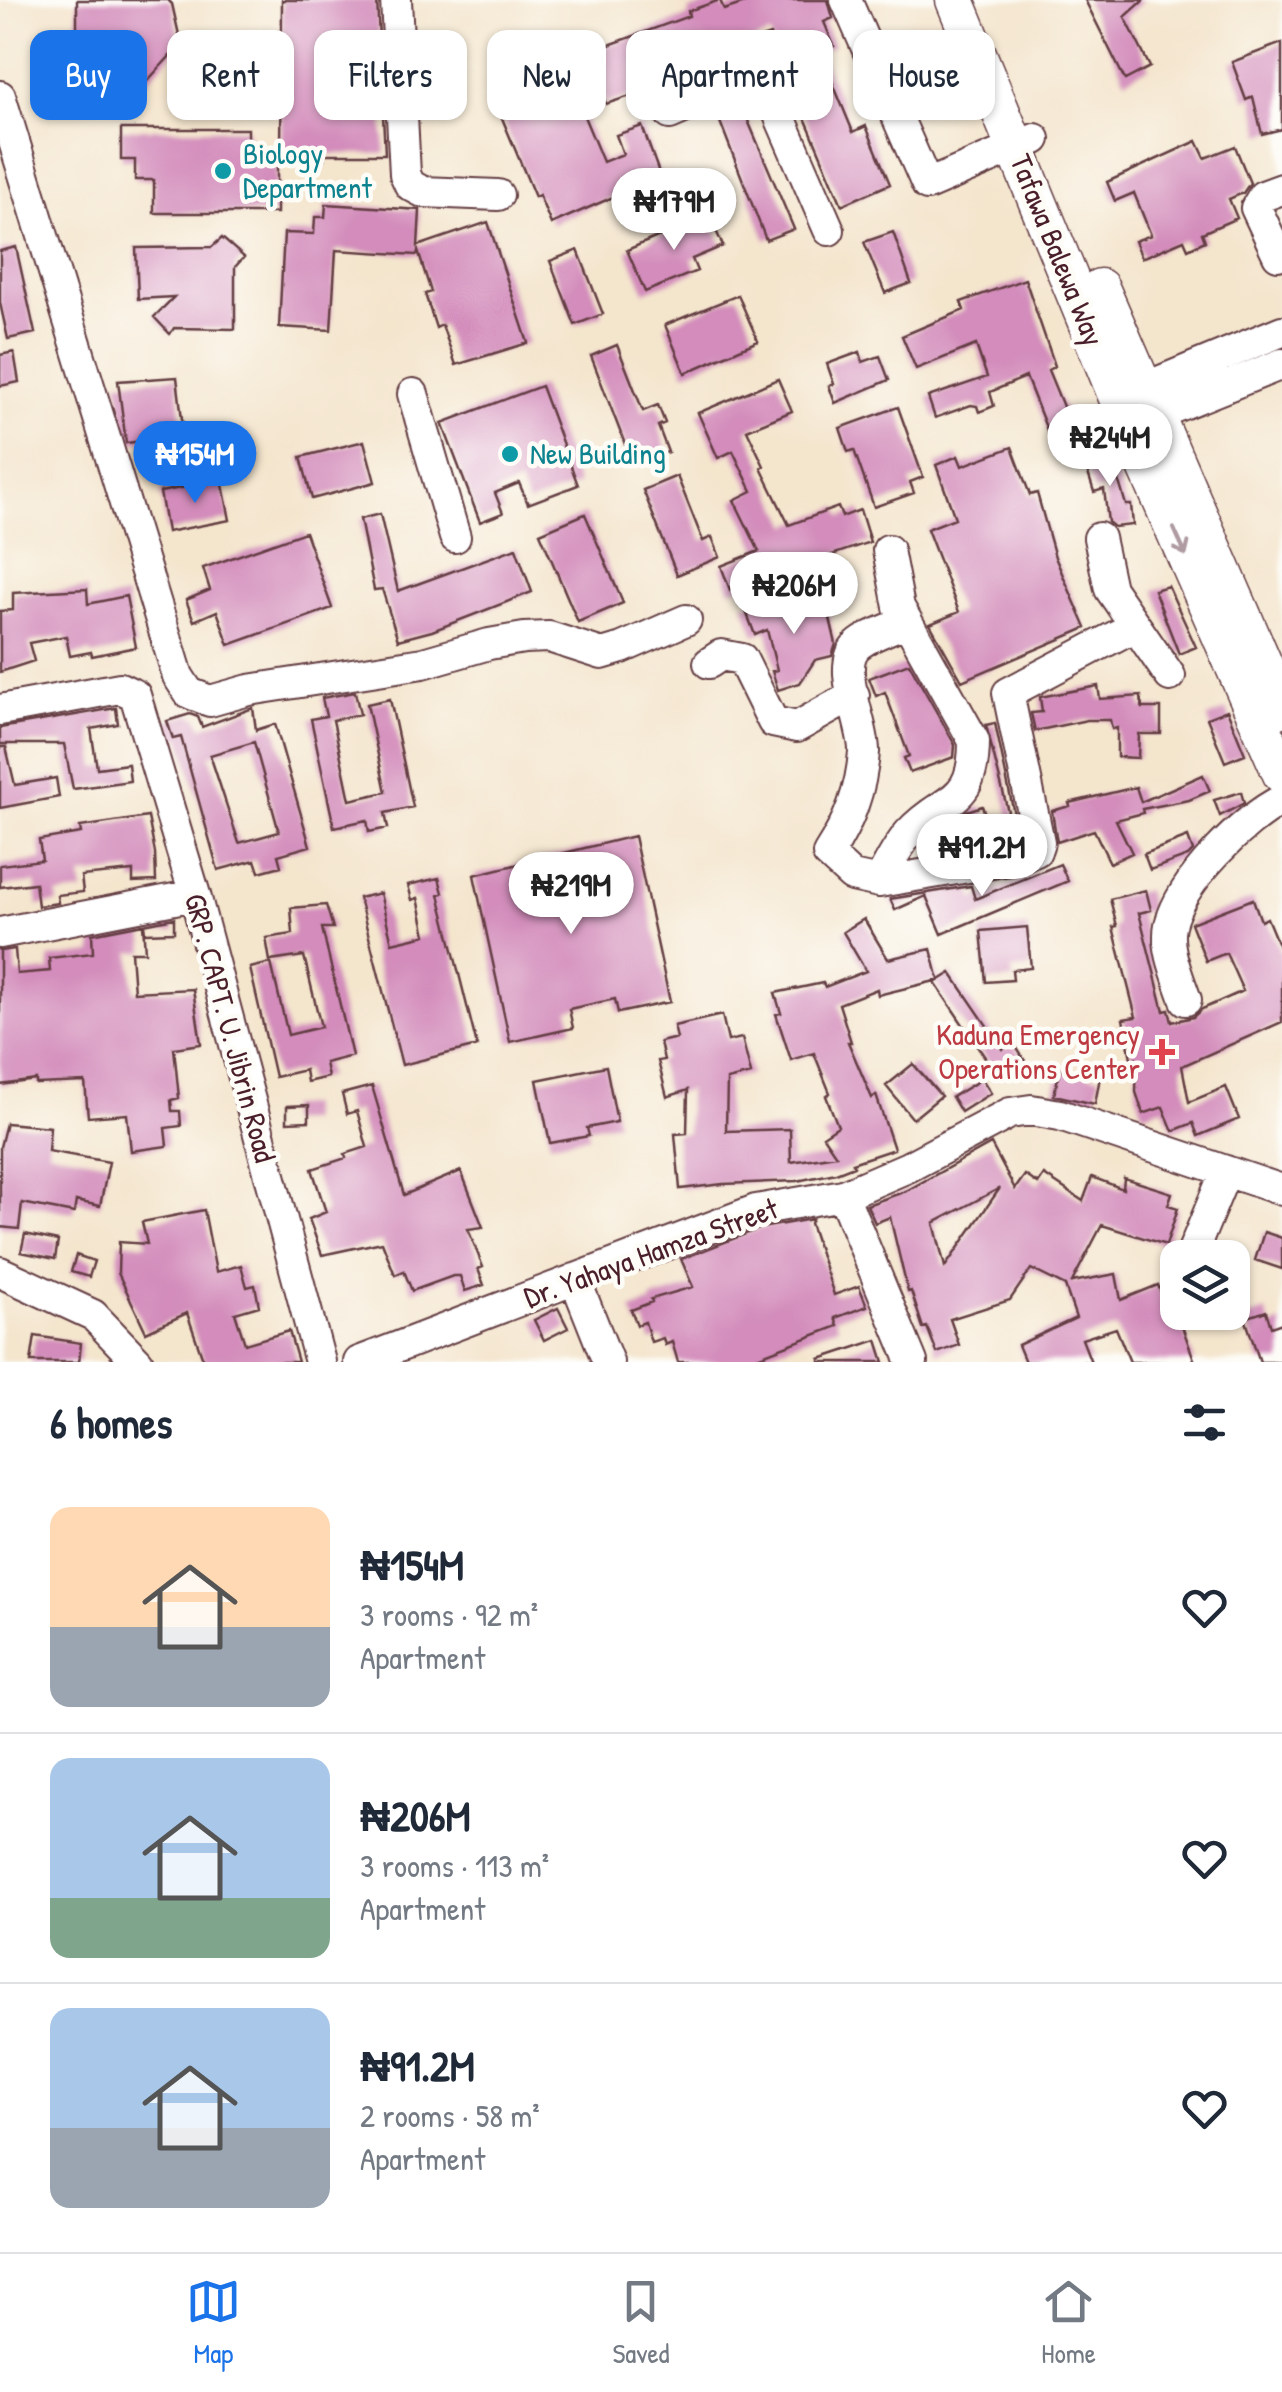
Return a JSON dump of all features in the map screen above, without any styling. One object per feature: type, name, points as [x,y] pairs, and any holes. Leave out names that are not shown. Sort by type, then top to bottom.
[{"type":"main road","name":"Tafawa Balewa Way","points":[[954,0],[1150,402],[1282,707]]},
{"type":"main road","name":"Tafawa Balewa Way","points":[[977,0],[1137,444],[1282,774]]},
{"type":"street","points":[[396,0],[405,174],[410,185],[423,192],[498,194]]},
{"type":"street","points":[[846,0],[927,185],[1025,142]]},
{"type":"street","points":[[0,96],[178,676],[189,693],[210,701],[249,690],[423,664],[524,638],[549,637],[602,654],[686,620]]},
{"type":"street","points":[[783,120],[830,230]]},
{"type":"street","points":[[1282,189],[1264,196],[1256,208],[1278,255],[1282,253]]},
{"type":"street","points":[[1150,402],[1282,331]]},
{"type":"street","points":[[1150,402],[1282,364]]},
{"type":"street","points":[[413,394],[455,537]]},
{"type":"street","points":[[1099,538],[1110,590],[1170,676]]},
{"type":"street","points":[[879,882],[906,835],[969,784],[974,764],[974,742],[899,607],[888,550]]},
{"type":"street","points":[[906,621],[856,647],[850,661],[849,678],[864,747],[860,786],[846,827],[828,854],[852,876],[879,882],[1036,851],[1039,842],[1008,693]]},
{"type":"street","points":[[960,715],[1135,626]]},
{"type":"street","points":[[708,663],[721,655],[742,659],[773,722],[787,726],[797,727],[854,695]]},
{"type":"street","name":"GRP. CAPT. U. Jibrin Road","points":[[0,710],[120,688],[136,694],[195,895],[320,1362]]},
{"type":"street","points":[[1186,1000],[1174,965],[1169,927],[1186,892],[1230,839],[1282,800]]},
{"type":"street","points":[[0,933],[195,895]]},
{"type":"street","name":"Dr. Yahaya Hamza Street","points":[[359,1362],[756,1210],[842,1195],[908,1167],[1010,1113],[1031,1110],[1060,1115],[1282,1190]]},
{"type":"street","points":[[1197,1240],[1226,1171]]},
{"type":"street","points":[[842,1195],[912,1362]]},
{"type":"street","points":[[0,1272],[93,1315],[138,1362]]},
{"type":"street","points":[[575,1279],[608,1362]]},
{"type":"building","points":[[77,0],[168,0],[178,30],[167,30],[167,59],[147,81],[147,30],[77,30]]},
{"type":"building","points":[[282,0],[377,0],[379,30],[314,30],[314,120],[383,120],[385,154],[281,159],[281,120],[294,120],[294,30],[282,30]]},
{"type":"building","points":[[720,0],[724,10],[754,0],[828,0],[833,18],[824,22],[827,30],[650,30],[689,16],[688,11]]},
{"type":"building","points":[[1085,0],[1144,0],[1125,17],[1150,67],[1125,80]]},
{"type":"building","points":[[626,39],[626,97],[606,104],[606,46]]},
{"type":"building","points":[[1282,43],[1282,129],[1262,134],[1253,97],[1246,100],[1232,62]]},
{"type":"building","points":[[833,84],[853,132],[866,126],[890,184],[842,205],[806,120],[833,120]]},
{"type":"building","points":[[503,120],[586,120],[603,162],[623,154],[616,135],[642,126],[665,189],[638,199],[634,188],[551,224],[539,195],[535,197]]},
{"type":"building","points":[[719,120],[748,120],[794,229],[766,240]]},
{"type":"building","name":"Biology Department","points":[[121,129],[248,129],[248,165],[277,165],[277,213],[154,213],[154,180],[135,180],[135,160],[121,160]]},
{"type":"building","points":[[1197,141],[1205,158],[1235,146],[1250,183],[1243,193],[1229,199],[1237,218],[1202,233],[1205,241],[1188,249],[1184,240],[1142,258],[1135,241],[1151,235],[1134,193],[1115,201],[1107,182]]},
{"type":"building","points":[[326,204],[420,210],[418,246],[488,222],[528,343],[456,365],[442,325],[436,328],[425,294],[431,292],[418,251],[417,255],[336,250],[331,330],[279,327],[284,233],[314,234],[315,217],[325,217]]},
{"type":"building","points":[[709,215],[723,246],[692,259],[697,271],[645,292],[627,250]]},
{"type":"building","points":[[893,232],[911,283],[885,293],[864,242]]},
{"type":"building","points":[[222,238],[244,257],[235,267],[235,329],[174,328],[170,334],[154,317],[174,297],[138,299],[136,248],[212,247]]},
{"type":"building","points":[[16,247],[35,333],[8,339],[0,303],[0,251]]},
{"type":"building","points":[[578,250],[603,314],[575,325],[550,261]]},
{"type":"building","points":[[1025,279],[1055,366],[1048,370],[1071,426],[1049,435],[1026,377],[990,392],[994,406],[979,412],[977,406],[971,405],[935,418],[928,397],[987,377],[976,345],[916,369],[902,336],[964,310],[961,302]]},
{"type":"building","points":[[738,295],[758,341],[685,373],[665,325]]},
{"type":"building","points":[[617,345],[643,411],[658,405],[665,423],[658,426],[668,452],[633,465],[591,356]]},
{"type":"building","points":[[14,352],[19,382],[0,386],[0,355]]},
{"type":"building","points":[[860,352],[863,362],[880,356],[889,380],[835,403],[827,364]]},
{"type":"building","points":[[177,377],[184,436],[126,443],[118,381]]},
{"type":"building","points":[[778,379],[792,411],[747,430],[789,525],[838,507],[842,517],[860,510],[870,542],[730,590],[721,566],[759,551],[734,500],[752,491],[733,451],[718,458],[698,413]]},
{"type":"building","name":"New Building","points":[[541,386],[578,485],[528,504],[519,483],[495,493],[503,513],[480,522],[442,423]]},
{"type":"building","points":[[898,407],[923,477],[910,482],[914,493],[874,507],[854,450],[848,452],[840,428]]},
{"type":"building","points":[[364,441],[375,482],[312,499],[301,457]]},
{"type":"building","points":[[1107,442],[1126,505],[1131,505],[1133,525],[1114,527],[1108,522],[1104,489],[1094,492],[1086,467],[1101,462],[1099,444]]},
{"type":"building","points":[[1012,447],[1030,495],[1037,493],[1055,557],[1086,628],[962,681],[930,624],[959,612],[927,529],[955,518],[936,465],[958,456],[962,466]]},
{"type":"building","points":[[677,476],[703,541],[712,537],[720,557],[677,575],[643,490]]},
{"type":"building","points":[[222,480],[230,520],[167,532],[160,492]]},
{"type":"building","points":[[380,514],[398,591],[516,548],[532,592],[398,640],[382,589],[374,590],[360,519]]},
{"type":"building","points":[[585,514],[623,603],[578,622],[540,533]]},
{"type":"building","points":[[305,532],[332,608],[229,645],[217,611],[194,621],[186,600],[210,590],[203,568]]},
{"type":"building","points":[[1168,586],[1196,647],[1179,654],[1154,590]]},
{"type":"building","points":[[87,589],[88,604],[126,596],[136,647],[70,656],[66,636],[29,643],[34,661],[0,672],[0,611],[13,610],[13,593]]},
{"type":"building","points":[[824,593],[836,644],[832,656],[815,660],[800,683],[778,690],[767,630],[755,635],[743,603],[805,607]]},
{"type":"building","points":[[909,663],[955,745],[954,757],[910,773],[904,758],[909,756],[885,692],[876,696],[869,678]]},
{"type":"building","points":[[1098,686],[1100,699],[1141,696],[1142,708],[1161,708],[1161,734],[1139,734],[1138,758],[1117,757],[1117,728],[1112,729],[1110,720],[1087,720],[1035,731],[1031,713],[1042,712],[1040,697]]},
{"type":"building","points":[[355,692],[360,714],[333,720],[350,800],[386,792],[367,704],[390,699],[413,807],[385,813],[388,828],[369,832],[367,820],[334,827],[311,719],[326,716],[322,698]]},
{"type":"building","points":[[116,708],[118,724],[91,729],[97,768],[128,764],[130,781],[73,789],[64,744],[0,744],[0,728]]},
{"type":"building","points":[[253,708],[256,730],[275,724],[310,846],[278,855],[281,866],[259,872],[255,860],[218,870],[181,737],[173,739],[167,721],[190,714],[198,717],[202,727]],"holes":[[[254,742],[279,832],[239,843],[210,755]]]},
{"type":"building","points":[[1227,710],[1245,754],[1225,762],[1207,718]]},
{"type":"building","points":[[995,723],[1019,838],[1015,839],[986,725]]},
{"type":"building","points":[[0,747],[6,747],[15,785],[56,778],[59,797],[0,808]]},
{"type":"building","points":[[1203,775],[1210,791],[1116,820],[1132,853],[1110,863],[1094,830],[1057,842],[1052,811],[1070,806],[1069,803],[1136,787],[1141,802]]},
{"type":"building","points":[[1241,792],[1244,803],[1220,816],[1214,800]]},
{"type":"building","points":[[982,806],[996,843],[945,852],[941,829]]},
{"type":"building","points":[[148,817],[156,881],[133,882],[133,871],[81,876],[83,892],[57,895],[58,903],[38,906],[35,883],[0,887],[0,865],[42,860],[39,840],[81,833],[80,827]]},
{"type":"building","points":[[634,836],[670,1002],[618,1013],[615,999],[569,1009],[573,1028],[510,1042],[474,875]]},
{"type":"building","points":[[1188,837],[1193,851],[1188,856],[1150,870],[1144,854]]},
{"type":"building","points":[[1060,864],[1068,881],[942,934],[926,896],[895,910],[890,899],[971,886],[975,899]]},
{"type":"building","points":[[439,878],[443,893],[439,894],[477,1046],[402,1065],[359,898],[380,893],[392,943],[426,935],[418,898],[412,900],[408,885]]},
{"type":"building","points":[[1146,890],[1151,910],[1139,913],[1164,1011],[1169,1010],[1172,1022],[1193,1017],[1243,991],[1226,953],[1206,961],[1191,923],[1253,899],[1261,921],[1267,918],[1282,954],[1282,1022],[1182,1066],[1189,1102],[1226,1087],[1239,1119],[1198,1136],[1193,1123],[1173,1131],[1163,1107],[1143,1114],[1136,1092],[1137,1059],[1131,1058],[1123,1019],[1136,1017],[1113,927],[1117,926],[1110,899]]},
{"type":"building","points":[[326,905],[333,928],[322,928],[352,1056],[325,1063],[328,1077],[307,1082],[305,1070],[275,1077],[250,968],[271,963],[288,1035],[321,1027],[304,956],[270,961],[266,938],[293,934],[291,908]]},
{"type":"building","points":[[174,918],[174,932],[145,933],[144,924]]},
{"type":"building","points":[[864,919],[888,959],[931,949],[939,980],[878,995],[877,989],[839,1004],[848,1042],[872,1098],[876,1095],[894,1149],[852,1163],[854,1166],[836,1173],[797,1181],[680,1189],[675,1134],[687,1133],[688,1090],[667,1097],[658,1061],[664,1060],[660,1042],[677,1038],[674,1026],[722,1015],[728,1041],[742,1038],[751,1074],[727,1080],[726,1131],[790,1129],[791,1162],[836,1155],[823,1136],[838,1126],[826,1096],[830,1093],[814,1053],[791,1060],[776,1014],[781,1013],[775,993],[823,983],[825,987],[866,971],[843,932]]},
{"type":"building","points":[[143,924],[145,952],[131,952],[134,992],[193,989],[201,1044],[174,1048],[179,1098],[171,1100],[172,1111],[180,1111],[181,1126],[165,1128],[167,1146],[131,1151],[127,1114],[88,1117],[85,1082],[36,1084],[36,1080],[0,1085],[0,951],[15,949],[17,974],[50,971],[49,958],[93,953],[92,934]]},
{"type":"building","points":[[1027,927],[1031,968],[1012,970],[1013,980],[986,982],[981,931]]},
{"type":"building","points":[[951,973],[1003,1049],[1013,1042],[1025,1061],[999,1078],[935,983]]},
{"type":"building","points":[[913,1064],[941,1096],[913,1119],[886,1086]]},
{"type":"building","points":[[606,1066],[617,1122],[587,1128],[589,1136],[550,1143],[537,1080]]},
{"type":"building","points":[[1060,1069],[1100,1077],[1095,1104],[1054,1095]]},
{"type":"building","points":[[982,1079],[991,1093],[961,1112],[952,1097]]},
{"type":"building","points":[[372,1086],[404,1195],[461,1171],[483,1227],[468,1229],[483,1267],[478,1269],[484,1285],[465,1291],[460,1276],[453,1276],[412,1291],[404,1271],[395,1275],[382,1242],[322,1255],[309,1219],[326,1212],[312,1169],[367,1147],[357,1111],[347,1114],[342,1094]]},
{"type":"building","points":[[309,1105],[309,1121],[287,1122],[287,1106]]},
{"type":"building","points":[[6,1123],[50,1127],[48,1151],[109,1162],[100,1206],[76,1201],[74,1213],[22,1203],[19,1229],[0,1227],[0,1147]]},
{"type":"building","points":[[991,1144],[1015,1189],[1025,1175],[1038,1184],[1044,1175],[1083,1201],[1092,1177],[1123,1189],[1124,1178],[1172,1193],[1168,1205],[1178,1208],[1168,1240],[1160,1243],[1102,1225],[1072,1282],[1116,1274],[1121,1300],[1158,1285],[1160,1330],[1183,1330],[1195,1362],[1130,1362],[1116,1328],[1082,1339],[1091,1362],[1025,1362],[1018,1345],[1076,1318],[1065,1286],[1031,1269],[1010,1300],[950,1319],[959,1345],[937,1353],[927,1327],[923,1328],[911,1291],[908,1292],[890,1217],[875,1223],[867,1205],[906,1191]],"holes":[[[1000,1188],[945,1267],[934,1223]]]},
{"type":"building","points":[[204,1210],[216,1272],[241,1265],[247,1287],[255,1285],[259,1306],[235,1313],[245,1344],[289,1331],[298,1362],[204,1362],[187,1313],[146,1332],[118,1273],[119,1242],[147,1244],[142,1222]]},
{"type":"building","points":[[812,1219],[810,1223],[834,1295],[859,1286],[867,1306],[835,1318],[838,1326],[754,1358],[755,1362],[678,1362],[672,1342],[665,1345],[663,1338],[651,1342],[645,1322],[637,1325],[631,1310],[652,1302],[651,1299],[693,1287],[681,1259],[761,1228]]},
{"type":"building","points":[[1264,1232],[1282,1238],[1282,1269],[1255,1260]]},
{"type":"building","points":[[25,1234],[58,1241],[55,1259],[21,1252]]},
{"type":"building","points":[[76,1255],[94,1261],[89,1277],[71,1272]]},
{"type":"building","points":[[558,1308],[568,1328],[544,1340],[534,1320]]},
{"type":"building","points":[[1266,1311],[1271,1327],[1282,1323],[1282,1362],[1260,1362],[1249,1330],[1250,1316]]},
{"type":"building","points":[[35,1336],[81,1343],[79,1362],[31,1362]]},
{"type":"building","points":[[877,1340],[884,1362],[820,1362],[820,1359]]},
{"type":"place","name":"Biology Department","points":[[223,171]]},
{"type":"place","name":"New Building","points":[[510,454]]},
{"type":"place","name":"Kaduna Emergency Operations Center","points":[[1162,1052]]}]
